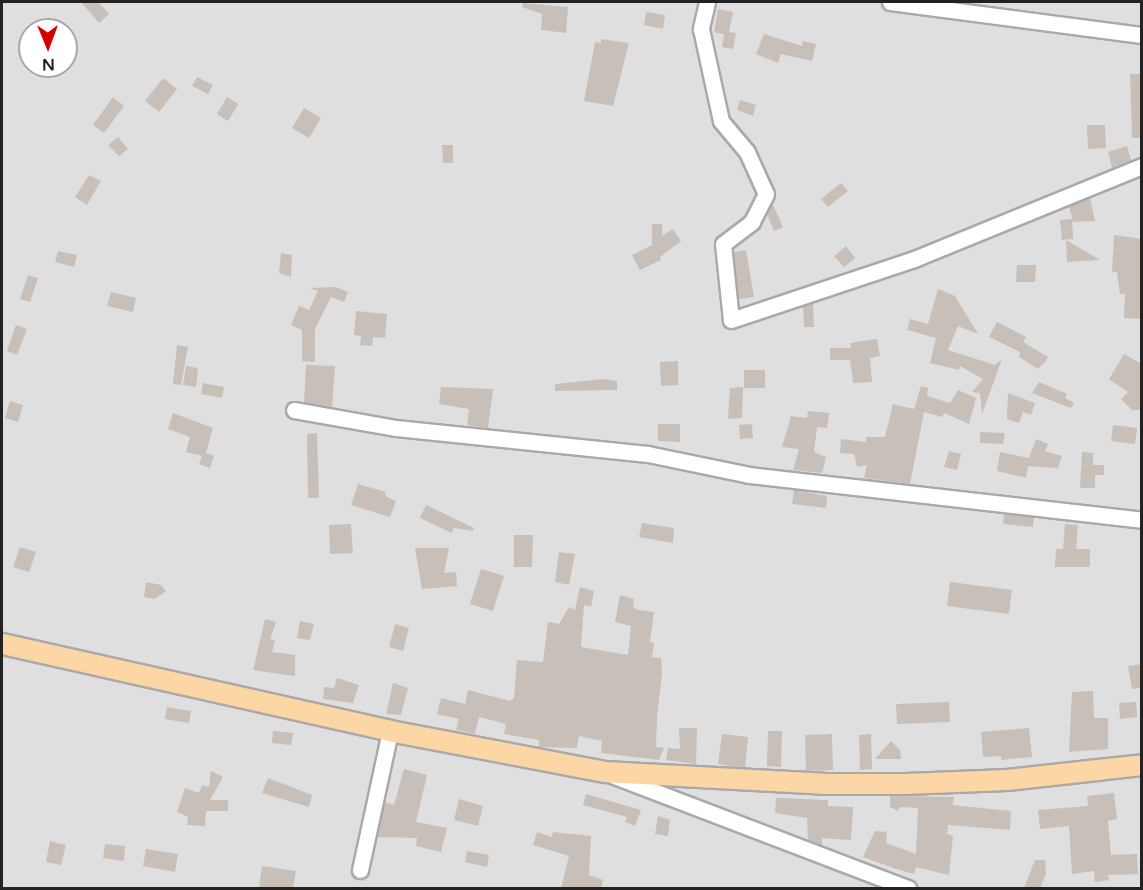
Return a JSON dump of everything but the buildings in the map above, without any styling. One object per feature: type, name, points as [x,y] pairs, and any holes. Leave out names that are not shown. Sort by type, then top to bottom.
[{"type":"main road","points":[[2,644],[390,731],[605,772],[824,784],[906,784],[1007,780],[1142,765]]},
{"type":"street","points":[[707,2],[701,29],[721,121],[747,152],[766,194],[752,222],[723,244],[731,320],[914,260],[1142,166]]},
{"type":"street","points":[[890,2],[1142,35]]},
{"type":"street","points":[[294,411],[396,428],[648,454],[749,475],[1142,520]]},
{"type":"street","points":[[360,870],[390,731]]},
{"type":"street","points":[[605,772],[908,888]]},
{"type":"shaded area","points":[[2,2],[1141,2],[1141,888],[2,888]]}]
